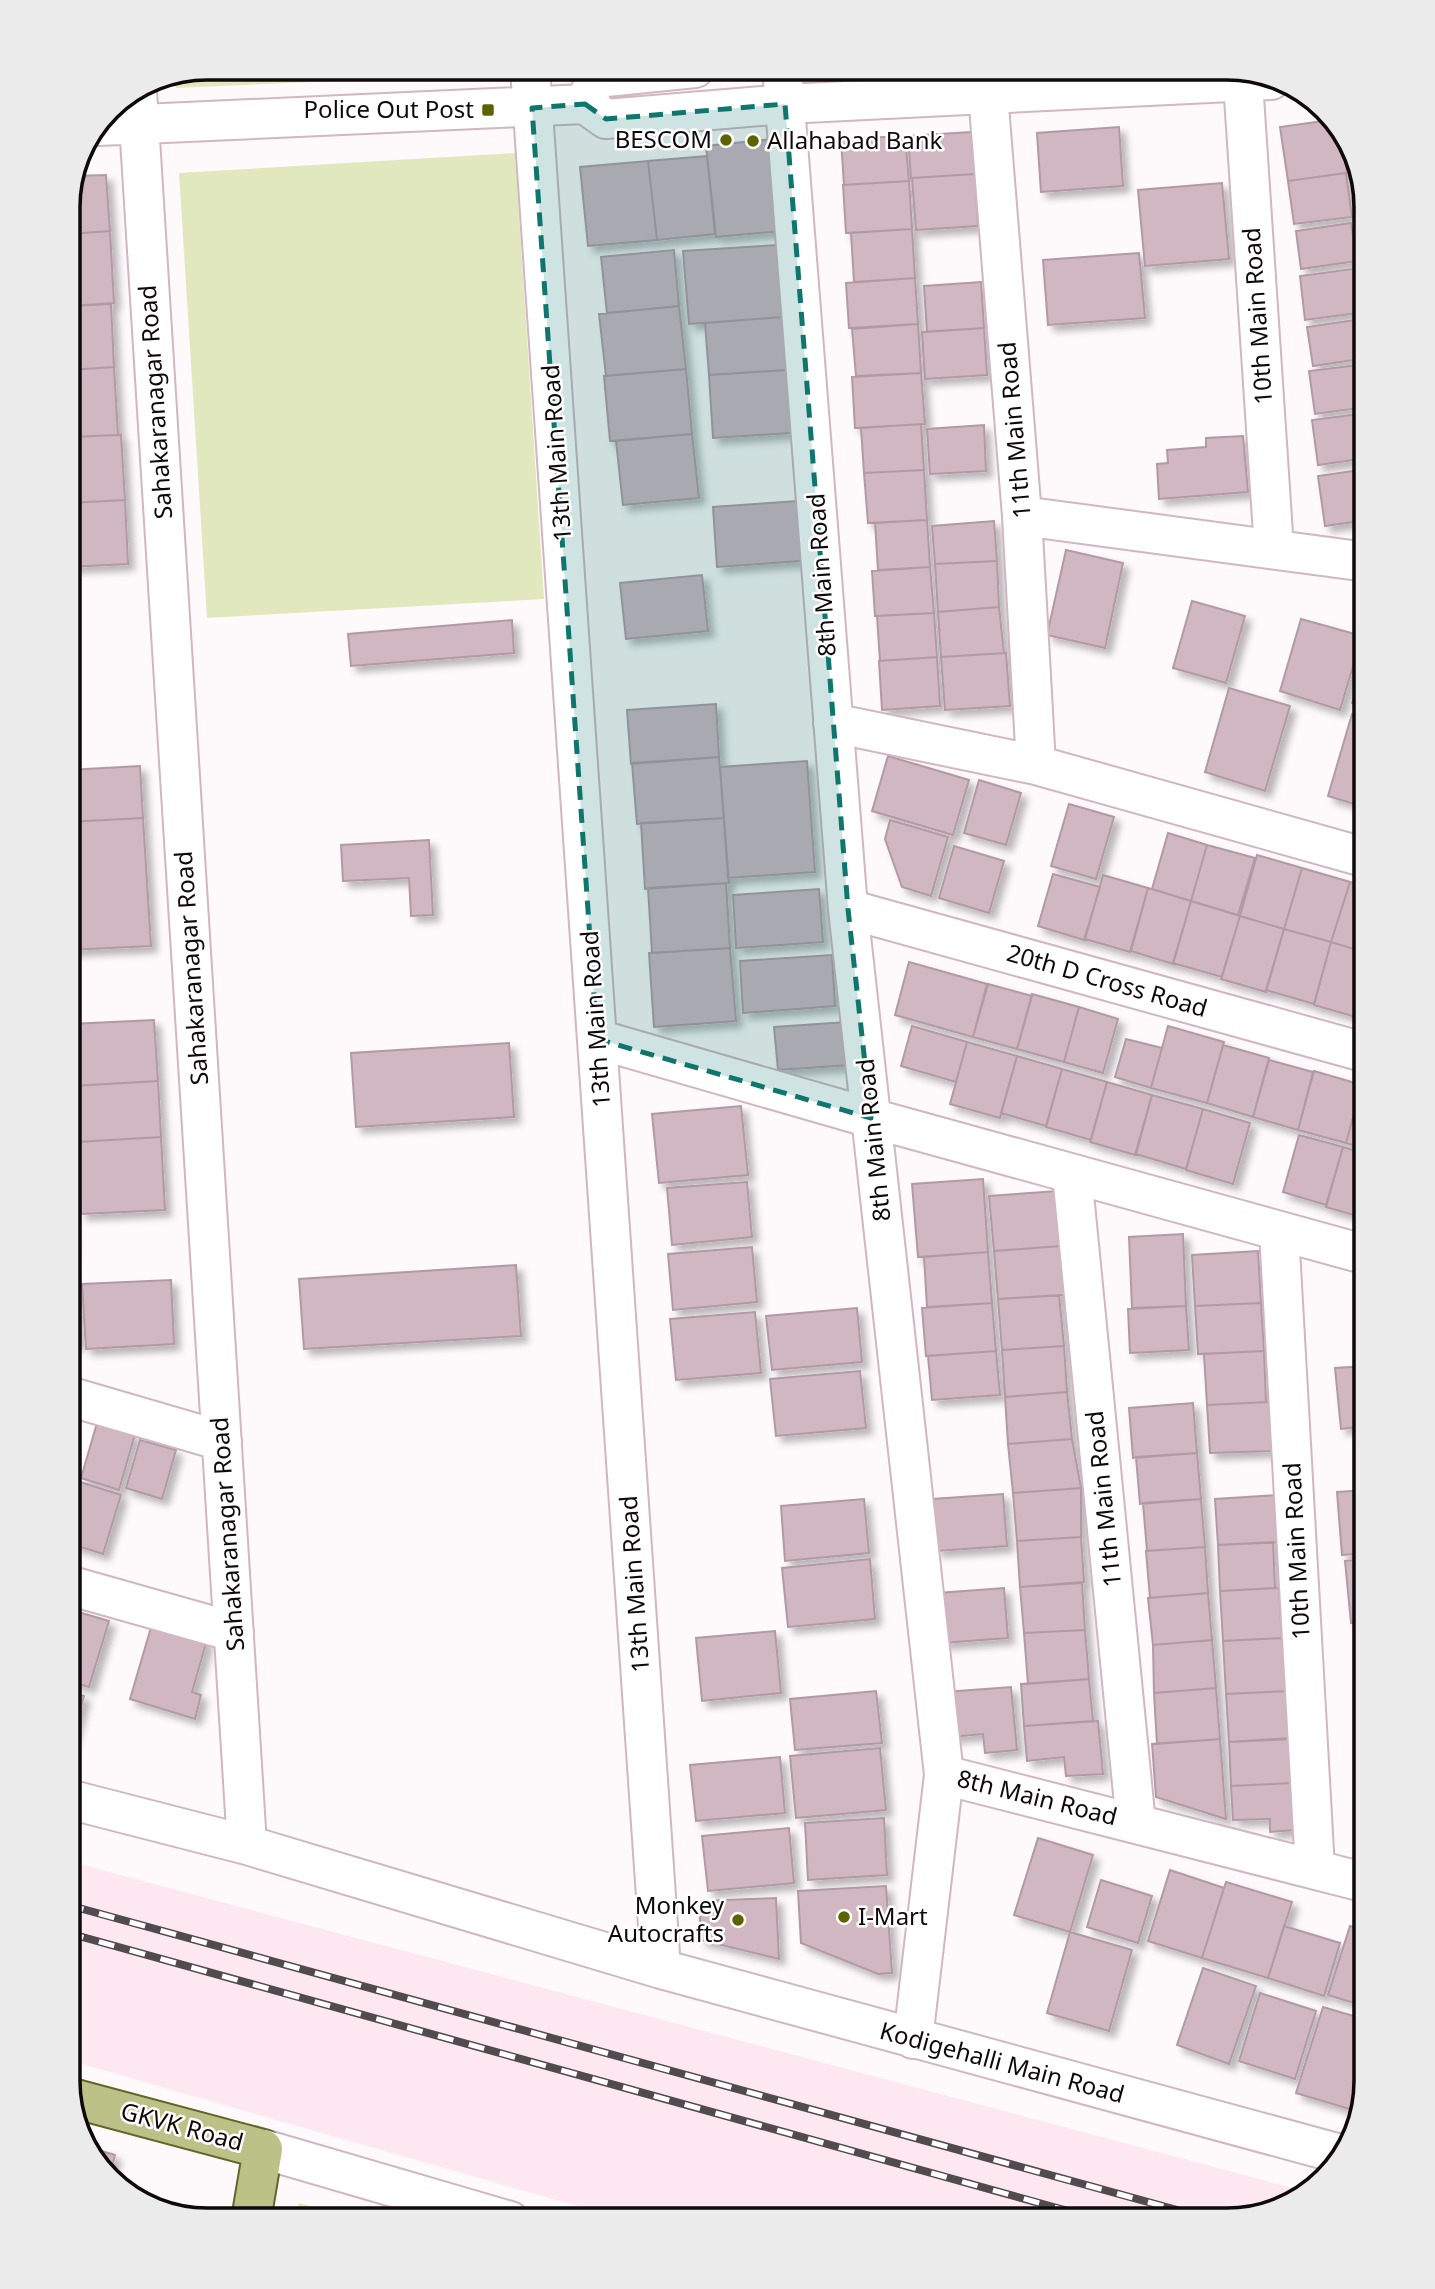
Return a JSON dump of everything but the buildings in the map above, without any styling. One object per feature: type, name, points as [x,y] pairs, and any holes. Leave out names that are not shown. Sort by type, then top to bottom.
[{"type":"main road","name":"GKVK Road","points":[[82,2101],[263,2149],[253,2208]]},
{"type":"street","name":"13th Main Road","points":[[531,80],[661,1969]]},
{"type":"street","points":[[584,104],[595,80]]},
{"type":"street","points":[[122,114],[138,107],[532,108],[584,104],[607,119],[783,86],[986,81],[1235,81]]},
{"type":"street","name":"11th Main Road","points":[[986,81],[1022,516],[1036,765]]},
{"type":"street","name":"10th Main Road","points":[[1257,84],[1274,549]]},
{"type":"street","name":"8th Main Road","points":[[783,86],[848,908],[944,1774],[1354,1880]]},
{"type":"street","name":"Sahakaranagar Road","points":[[138,107],[247,1845]]},
{"type":"street","points":[[1022,516],[1354,560]]},
{"type":"street","points":[[833,723],[1036,765],[1354,854]]},
{"type":"street","name":"20th D Cross Road","points":[[848,908],[1354,1049]]},
{"type":"street","points":[[597,1039],[1354,1252]]},
{"type":"street","name":"11th Main Road","points":[[1072,1174],[1136,1824]]},
{"type":"street","name":"10th Main Road","points":[[1279,1232],[1315,1869]]},
{"type":"street","points":[[80,1400],[222,1441]]},
{"type":"street","points":[[80,1588],[234,1632]]},
{"type":"street","points":[[913,2039],[944,1774]]},
{"type":"street","name":"Kodigehalli Main Road","points":[[80,1801],[247,1845],[661,1969],[1333,2152]]},
{"type":"street","points":[[263,2149],[465,2208]]},
{"type":"highlighted area","points":[[585,104],[606,119],[785,104],[848,909],[871,1118],[597,1039],[532,108]]},
{"type":"shaded area","points":[[80,1864],[1295,2188],[1268,2202],[1227,2208],[584,2208],[80,2063]]},
{"type":"green space","points":[[208,80],[356,80],[176,88],[176,85],[183,83]]},
{"type":"green space","points":[[515,153],[544,599],[207,618],[179,173]]},
{"type":"green space","points":[[299,2203],[317,2208],[298,2208]]},
{"type":"railway","points":[[80,1908],[1170,2208]]},
{"type":"railway","points":[[80,1936],[1057,2208]]},
{"type":"place","name":"Police Out Post","points":[[488,110]]},
{"type":"place","name":"BESCOM","points":[[726,140]]},
{"type":"place","name":"Allahabad Bank","points":[[753,141]]},
{"type":"place","name":"I-Mart","points":[[844,1917]]},
{"type":"place","name":"Monkey Autocrafts","points":[[738,1920]]}]
